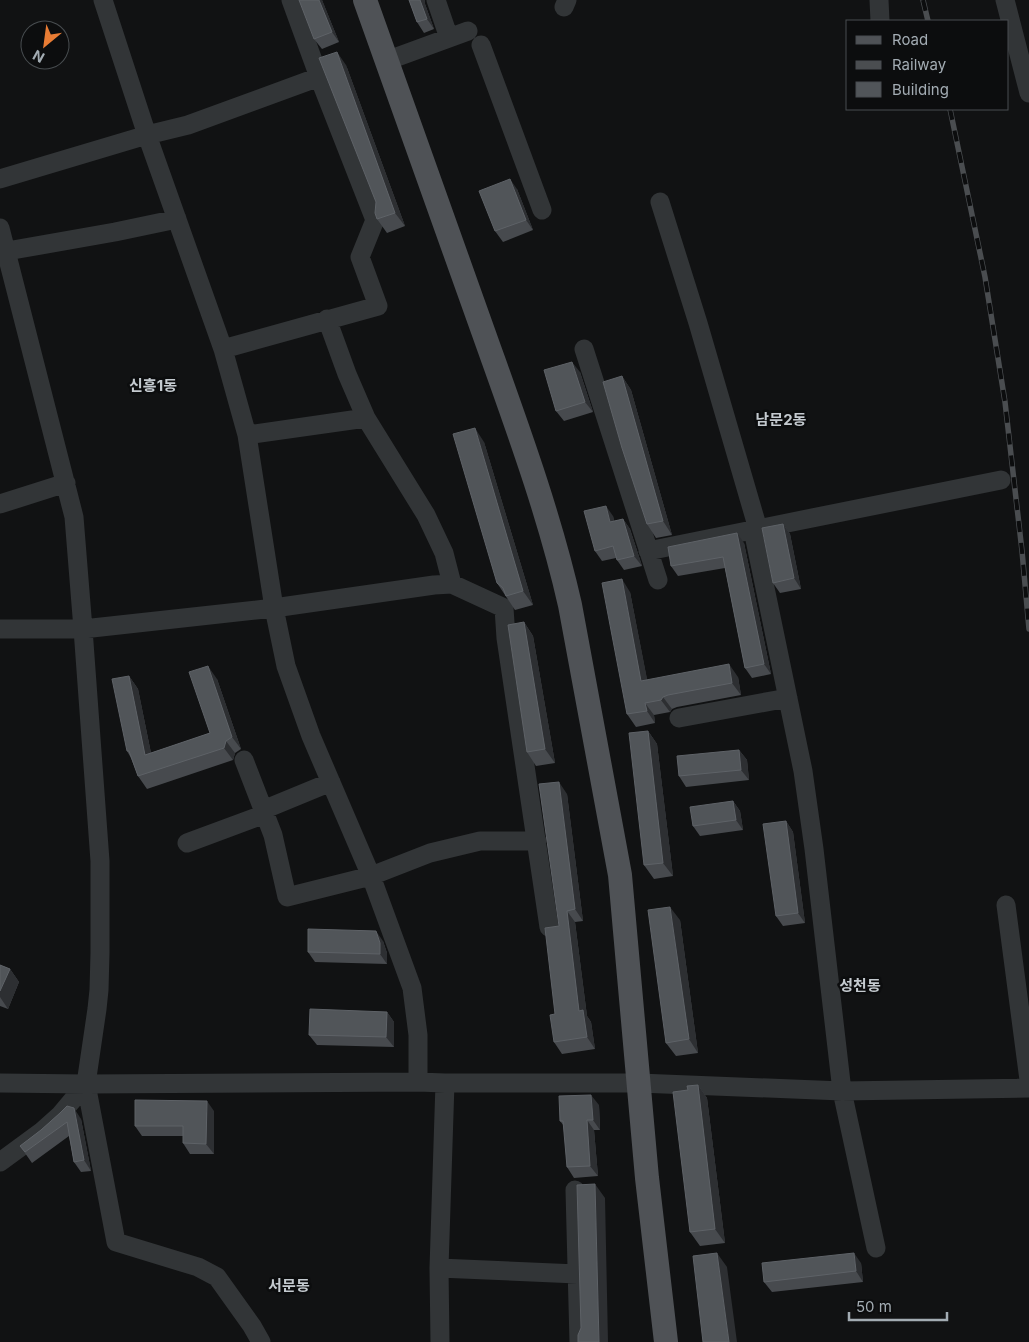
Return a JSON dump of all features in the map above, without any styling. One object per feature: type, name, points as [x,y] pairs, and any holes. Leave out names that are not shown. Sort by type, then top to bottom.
[{"type":"main road","points":[[365,0],[503,387],[562,570],[580,656],[620,875],[647,1178],[666,1342]]},
{"type":"street","points":[[103,0],[147,135],[223,349],[247,435],[274,608],[286,666],[311,736],[371,876],[412,988],[418,1035],[418,1082]]},
{"type":"street","points":[[223,349],[378,306],[360,256],[375,220],[291,0]]},
{"type":"street","points":[[436,0],[449,38]]},
{"type":"street","points":[[879,0],[880,20]]},
{"type":"street","points":[[1005,0],[1029,93]]},
{"type":"street","points":[[386,61],[468,31]]},
{"type":"street","points":[[481,45],[542,210]]},
{"type":"street","points":[[0,179],[147,135],[188,126],[319,76]]},
{"type":"street","points":[[660,202],[698,323],[755,530],[803,771],[842,1091],[876,1248]]},
{"type":"street","points":[[7,252],[177,219]]},
{"type":"street","points":[[0,228],[74,517],[99,843],[100,879],[99,990],[86,1084],[116,1242],[198,1267],[217,1277],[252,1326],[261,1342]]},
{"type":"street","points":[[327,320],[366,418],[426,515],[444,553],[452,584]]},
{"type":"street","points":[[584,348],[658,580]]},
{"type":"street","points":[[247,435],[366,418]]},
{"type":"street","points":[[648,551],[1001,480]]},
{"type":"street","points":[[0,504],[66,484]]},
{"type":"street","points":[[0,629],[83,629],[274,608],[452,584],[504,608],[506,638],[549,927]]},
{"type":"street","points":[[679,718],[788,698]]},
{"type":"street","points":[[244,760],[273,835],[287,897],[371,876],[430,854],[480,841],[537,841]]},
{"type":"street","points":[[187,843],[332,782]]},
{"type":"street","points":[[1006,905],[1029,1080]]},
{"type":"street","points":[[0,1083],[418,1082],[639,1084],[842,1091],[1029,1088]]},
{"type":"street","points":[[440,1342],[439,1268],[445,1083]]},
{"type":"street","points":[[0,1162],[60,1115],[86,1084]]},
{"type":"street","points":[[575,1190],[579,1342]]},
{"type":"street","points":[[439,1268],[577,1274]]},
{"type":"building","points":[[299,0],[319,0],[332,32],[314,39]]},
{"type":"building","points":[[409,0],[420,0],[427,19],[417,22]]},
{"type":"building","points":[[337,52],[395,213],[377,219],[375,213],[376,202],[319,58]]},
{"type":"building","points":[[510,179],[526,220],[495,231],[479,191]]},
{"type":"building","points":[[572,362],[585,402],[556,411],[544,370]]},
{"type":"building","points":[[622,376],[663,521],[647,524],[603,382]]},
{"type":"building","points":[[475,428],[523,591],[506,596],[503,588],[497,583],[453,434]]},
{"type":"building","points":[[606,506],[610,522],[623,519],[634,556],[617,560],[613,546],[595,551],[584,511]]},
{"type":"building","points":[[783,524],[794,578],[773,583],[762,528]]},
{"type":"building","points":[[737,533],[764,664],[745,668],[723,557],[671,566],[668,547]]},
{"type":"building","points":[[622,579],[641,681],[729,664],[732,683],[668,695],[661,700],[645,703],[647,711],[627,714],[602,583]]},
{"type":"building","points":[[524,622],[545,749],[527,752],[508,625]]},
{"type":"building","points":[[208,666],[232,737],[226,741],[224,748],[138,776],[129,751],[127,751],[112,679],[129,676],[145,755],[210,733],[189,672]]},
{"type":"building","points":[[648,731],[663,863],[644,865],[629,733]]},
{"type":"building","points":[[739,750],[741,770],[679,776],[677,756]]},
{"type":"building","points":[[559,782],[575,909],[567,911],[579,1011],[583,1010],[587,1037],[554,1042],[550,1015],[555,1014],[545,928],[559,926],[539,784]]},
{"type":"building","points":[[733,801],[736,820],[693,826],[690,807]]},
{"type":"building","points":[[786,821],[798,913],[776,916],[763,824]]},
{"type":"building","points":[[670,907],[689,1039],[666,1043],[648,910]]},
{"type":"building","points":[[308,929],[376,931],[380,943],[380,954],[308,952]]},
{"type":"building","points":[[0,965],[10,969],[0,991]]},
{"type":"building","points":[[310,1009],[387,1012],[386,1037],[309,1035]]},
{"type":"building","points":[[698,1085],[715,1229],[690,1232],[673,1092],[688,1090],[687,1086]]},
{"type":"building","points":[[591,1095],[593,1120],[587,1120],[590,1166],[567,1167],[563,1121],[560,1121],[559,1096]]},
{"type":"building","points":[[135,1100],[207,1101],[206,1144],[183,1143],[183,1126],[135,1126]]},
{"type":"building","points":[[67,1106],[74,1108],[84,1160],[74,1162],[67,1122],[25,1152],[20,1146]]},
{"type":"building","points":[[595,1184],[599,1342],[578,1342],[581,1328],[577,1185]]},
{"type":"building","points":[[717,1253],[729,1342],[703,1342],[693,1256]]},
{"type":"building","points":[[854,1253],[856,1271],[764,1282],[762,1263]]},
{"type":"railway","points":[[923,0],[928,20]]},
{"type":"railway","points":[[950,110],[985,277],[1005,402],[1029,629]]},
{"type":"district","name":"신흥1동","points":[[153,385]]},
{"type":"district","name":"남문2동","points":[[781,419]]},
{"type":"district","name":"성천동","points":[[860,985]]},
{"type":"district","name":"서문동","points":[[289,1285]]}]
